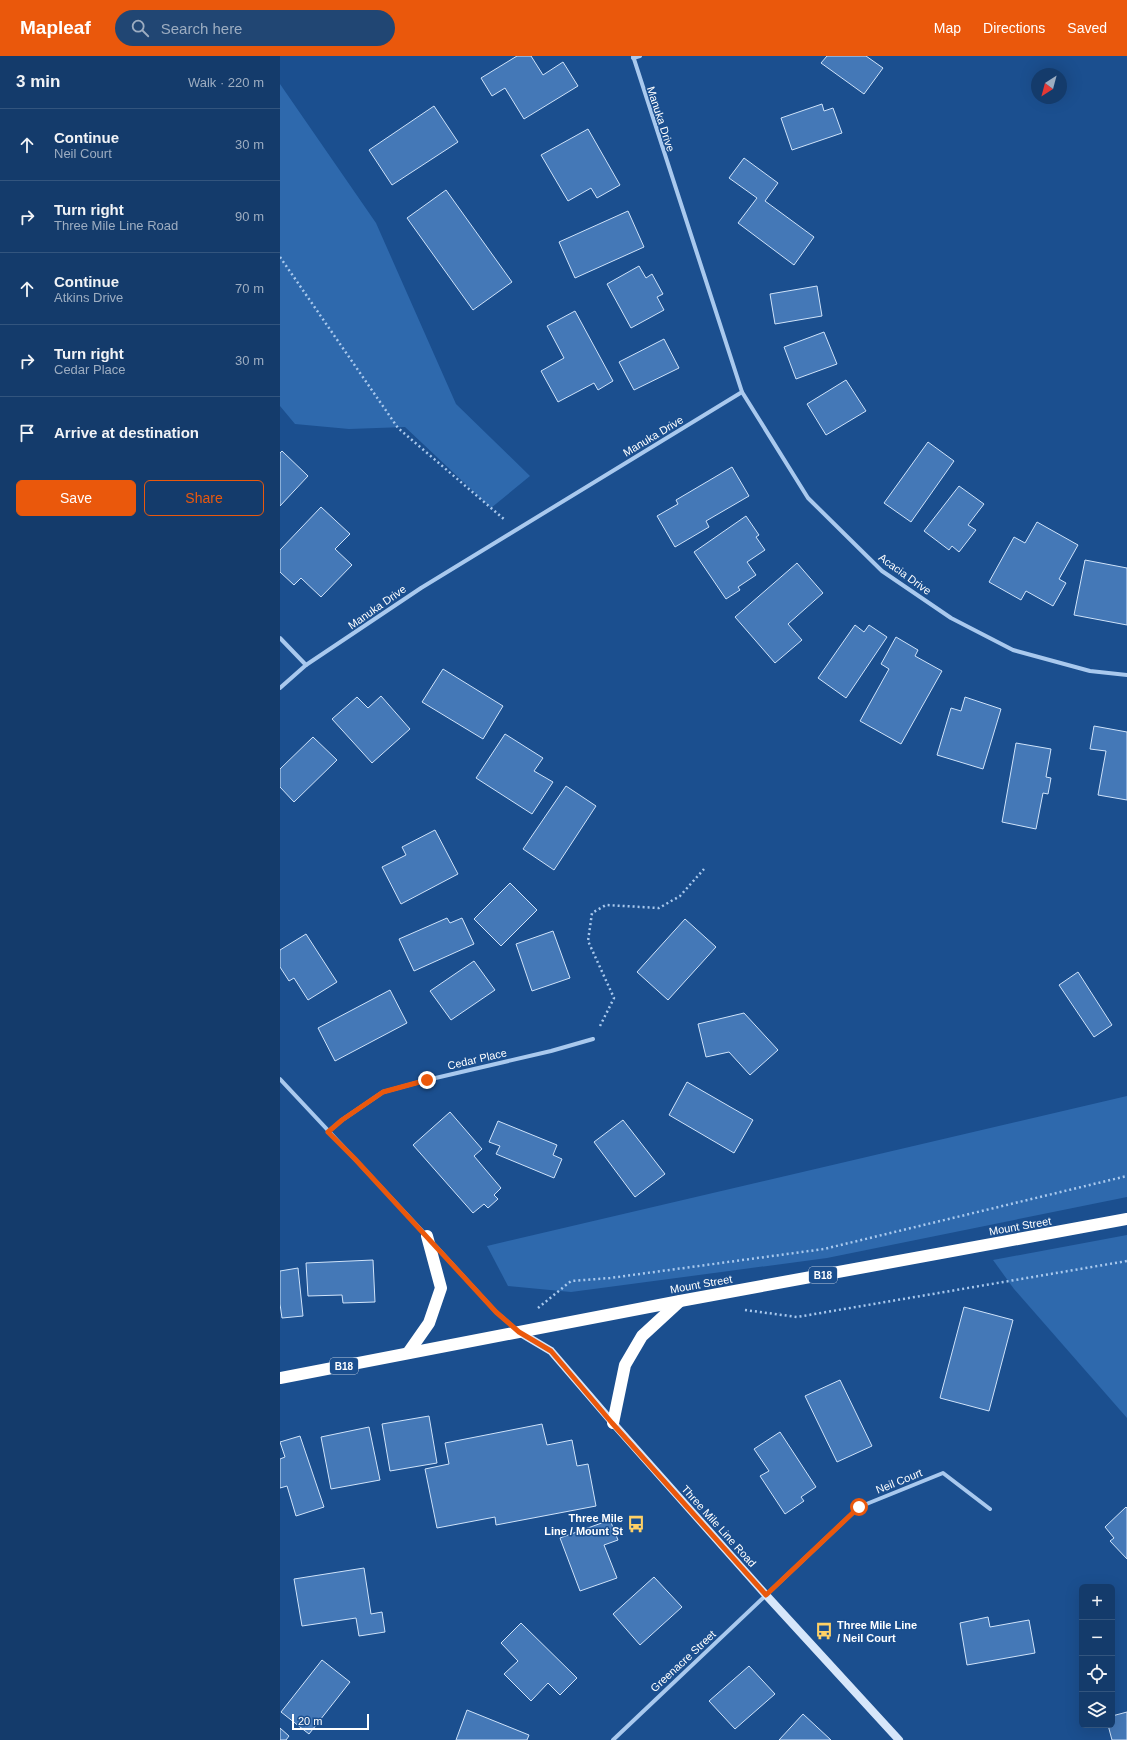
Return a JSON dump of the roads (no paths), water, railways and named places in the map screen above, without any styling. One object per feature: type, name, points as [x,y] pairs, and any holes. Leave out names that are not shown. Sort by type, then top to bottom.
[{"type":"highway","name":"Mount Street","points":[[280,1378],[680,1301],[1127,1219]]},
{"type":"highway","points":[[408,1353],[429,1323],[441,1288],[427,1236]]},
{"type":"highway","points":[[612,1423],[625,1365],[642,1336],[680,1301]]},
{"type":"street","name":"Manuka Drive","points":[[280,688],[306,665],[421,588],[742,392],[639,79],[633,57],[640,56]]},
{"type":"street","name":"Acacia Drive","points":[[742,392],[808,498],[882,571],[951,618],[1013,650],[1090,672],[1127,675]]},
{"type":"street","points":[[280,638],[306,665]]},
{"type":"street","name":"Cedar Place","points":[[328,1132],[342,1120],[383,1092],[427,1080],[551,1051],[593,1039]]},
{"type":"street","points":[[280,1079],[496,1312],[519,1332]]},
{"type":"street","name":"Three Mile Line Road","points":[[519,1332],[551,1351],[612,1423],[766,1595],[899,1740]]},
{"type":"street","name":"Neil Court","points":[[766,1595],[859,1507],[943,1473],[990,1508]]},
{"type":"street","name":"Greenacre Street","points":[[613,1740],[766,1595]]},
{"type":"place","name":"Three Mile Line / Mount St","points":[[636,1524]]},
{"type":"place","name":"Three Mile Line / Neil Court","points":[[824,1631]]}]
